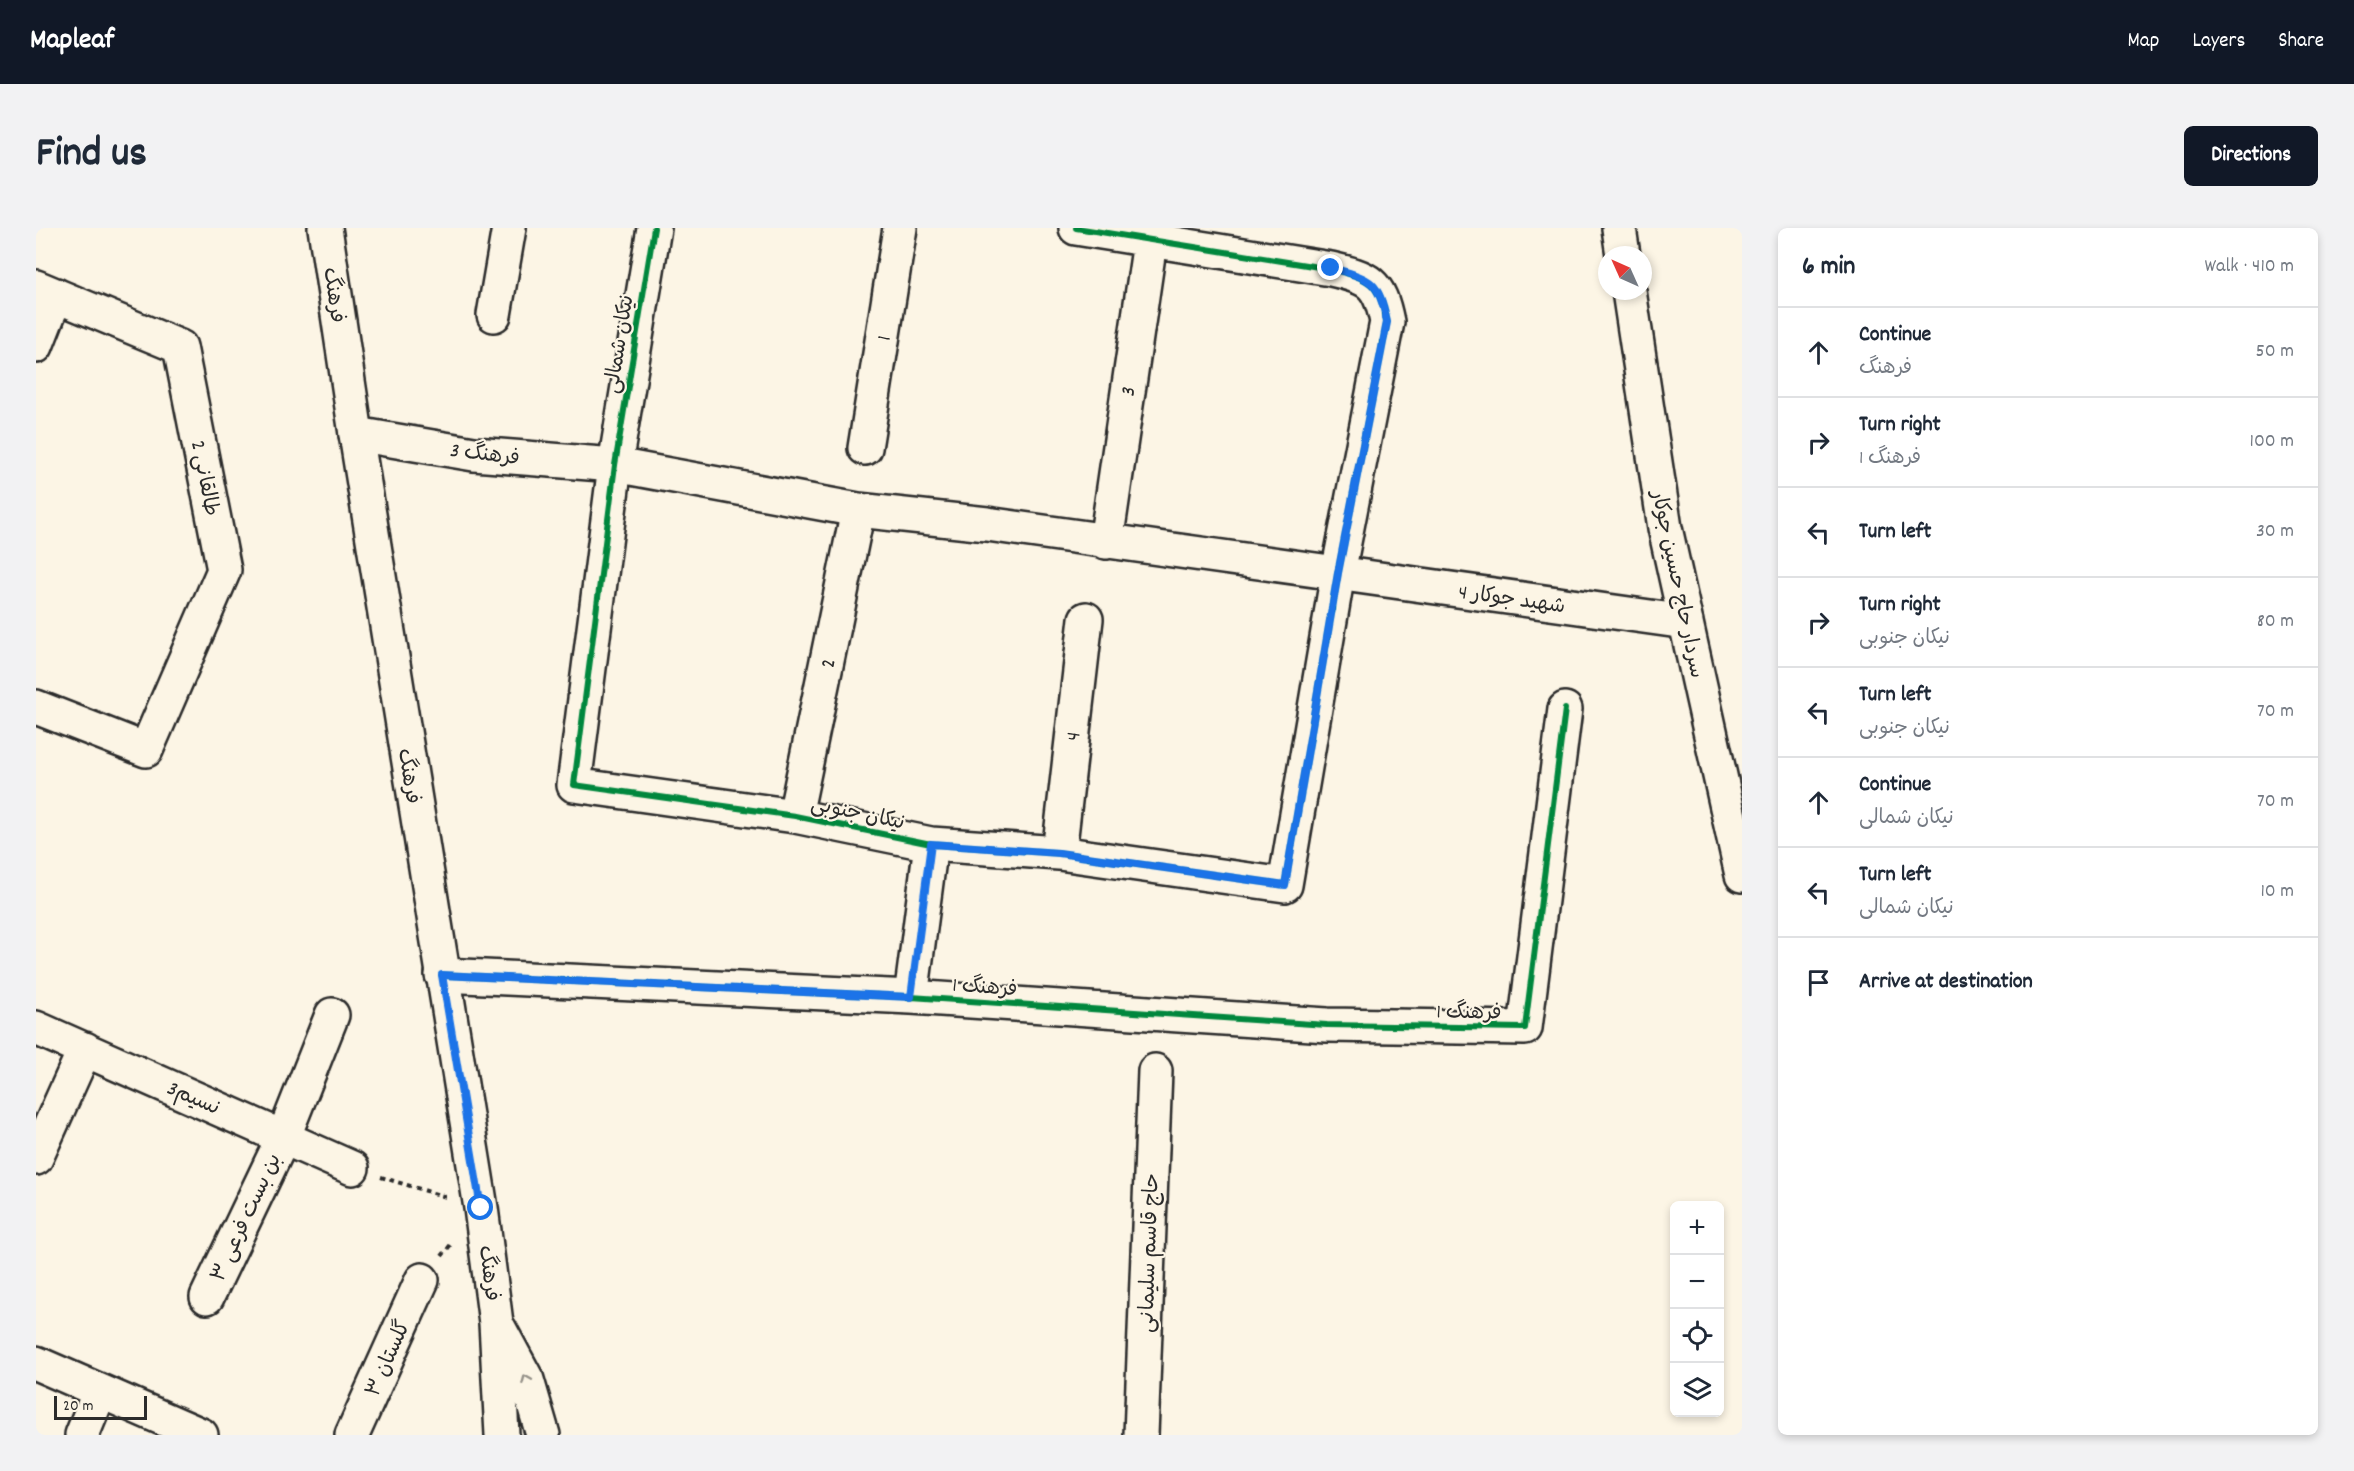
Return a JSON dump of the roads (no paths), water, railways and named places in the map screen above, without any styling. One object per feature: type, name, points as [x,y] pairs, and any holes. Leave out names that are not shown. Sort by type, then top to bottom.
[{"type":"street","name":"فرهنگ","points":[[325,228],[442,975],[481,1208],[496,1323],[502,1435]]},
{"type":"street","points":[[494,315],[509,228]]},
{"type":"street","name":"نیکان شمالی","points":[[615,465],[654,228]]},
{"type":"street","name":"1","points":[[865,448],[900,228]]},
{"type":"street","points":[[1076,228],[1151,234],[1331,268],[1367,278],[1382,296],[1387,322],[1338,573]]},
{"type":"street","points":[[1619,228],[1622,246]]},
{"type":"street","name":"3","points":[[1106,542],[1151,234]]},
{"type":"street","points":[[36,346],[46,291]]},
{"type":"street","name":"طالقانی 2","points":[[36,707],[146,750],[224,570],[180,347],[46,291]]},
{"type":"street","name":"سردار حاج حسین جوکار","points":[[1630,300],[1665,528],[1742,875]]},
{"type":"street","name":"فرهنگ 3","points":[[356,434],[474,454],[615,465],[858,510]]},
{"type":"street","name":"نیکان جنوبی","points":[[615,465],[574,785],[795,816],[931,844],[1059,853],[1285,885],[1338,573]]},
{"type":"street","name":"شهید جوکار 4","points":[[858,510],[987,524],[1686,622]]},
{"type":"street","name":"2","points":[[795,816],[858,510]]},
{"type":"street","name":"4","points":[[1059,853],[1086,619]]},
{"type":"street","name":"فرهنگ 1","points":[[442,975],[911,997],[1327,1025],[1525,1029],[1565,709]]},
{"type":"street","points":[[911,997],[931,844]]},
{"type":"street","name":"بن بست فرعی ۳","points":[[207,1298],[284,1136],[332,1015]]},
{"type":"street","name":"نسیم3","points":[[36,1028],[352,1168]]},
{"type":"street","points":[[36,1158],[85,1049]]},
{"type":"street","name":"حاج قاسم سلیمانی","points":[[1141,1435],[1155,1071]]},
{"type":"street","name":"گلستان ۳","points":[[352,1435],[422,1280]]},
{"type":"street","name":"فرهنگ","points":[[496,1323],[527,1380],[543,1435]]},
{"type":"street","points":[[36,1363],[201,1435]]},
{"type":"street","points":[[82,1435],[100,1392]]}]
